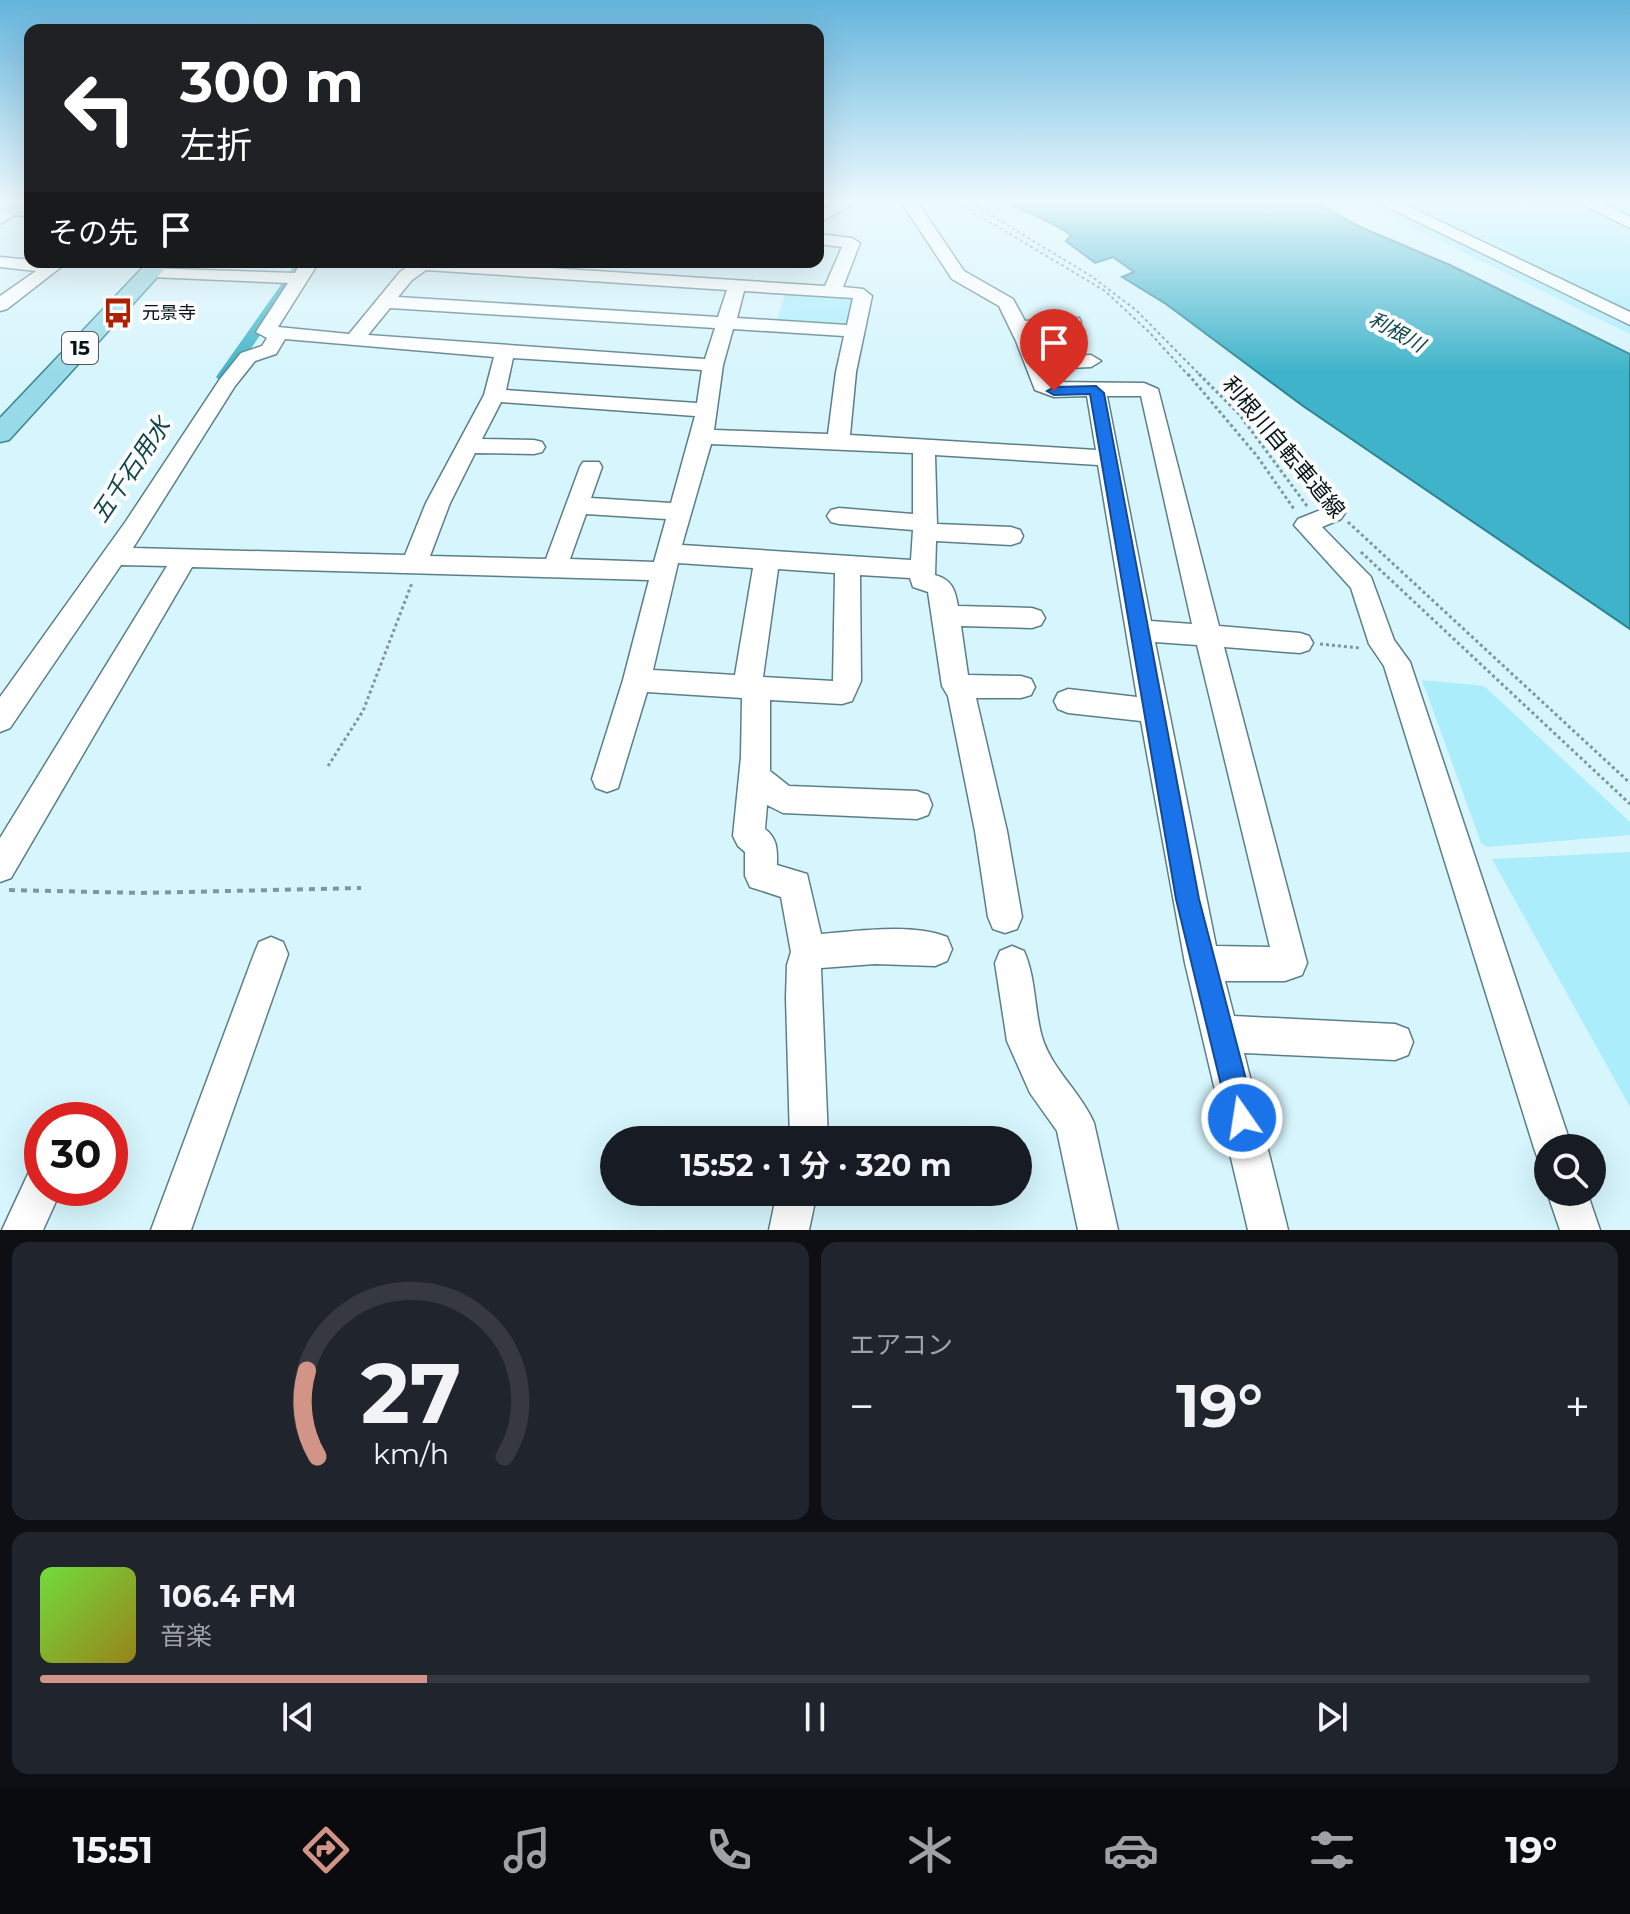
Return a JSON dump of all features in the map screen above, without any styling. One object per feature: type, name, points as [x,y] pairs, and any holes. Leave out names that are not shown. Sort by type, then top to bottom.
[{"type":"main road","name":"15","points":[[0,434],[155,268]]},
{"type":"street","points":[[832,291],[846,257]]},
{"type":"street","points":[[946,257],[958,275],[1006,303],[1042,386],[1048,390],[1147,389],[1151,393],[1208,636],[1290,958],[1290,963],[1285,964],[1202,963]]},
{"type":"street","points":[[1501,257],[1630,319]]},
{"type":"street","points":[[0,262],[24,264]]},
{"type":"street","points":[[0,305],[51,268]]},
{"type":"street","points":[[205,268],[304,270]]},
{"type":"street","points":[[353,341],[414,268]]},
{"type":"street","points":[[487,268],[832,291],[863,296],[846,372],[838,443]]},
{"type":"street","points":[[444,348],[494,269]]},
{"type":"street","points":[[304,270],[266,329],[269,334],[713,365]]},
{"type":"street","points":[[607,779],[637,680],[679,512],[702,437],[713,365],[737,286]]},
{"type":"street","points":[[386,302],[857,331]]},
{"type":"street","points":[[1019,327],[1072,322]]},
{"type":"street","points":[[0,720],[115,556],[227,383],[248,357],[269,350],[278,335]]},
{"type":"street","points":[[416,564],[438,503],[494,395],[505,351]]},
{"type":"street","points":[[1034,363],[1091,361]]},
{"type":"street","points":[[1096,390],[1202,963],[1223,1034],[1268,1230]]},
{"type":"street","points":[[494,395],[707,410]]},
{"type":"street","points":[[702,437],[761,437],[1108,458]]},
{"type":"street","points":[[467,446],[534,447]]},
{"type":"street","points":[[924,449],[922,580],[937,585],[943,592],[956,686],[961,692],[991,831],[1005,917]]},
{"type":"street","points":[[554,570],[591,467]]},
{"type":"street","points":[[577,505],[679,512]]},
{"type":"street","points":[[839,516],[1011,536]]},
{"type":"street","points":[[1319,519],[1362,584],[1382,644],[1396,662],[1548,1134]]},
{"type":"street","points":[[115,556],[554,570],[666,562],[767,560],[923,570]]},
{"type":"street","points":[[0,867],[184,559]]},
{"type":"street","points":[[767,560],[752,688],[754,777],[748,825],[749,836],[761,845],[761,876],[795,885],[808,952],[804,965],[804,998],[809,1126]]},
{"type":"street","points":[[637,680],[842,693],[847,681],[848,567]]},
{"type":"street","points":[[946,616],[1032,618]]},
{"type":"street","points":[[1138,630],[1300,643]]},
{"type":"street","points":[[956,686],[1021,687]]},
{"type":"street","points":[[1068,701],[1153,710]]},
{"type":"street","points":[[754,777],[783,799],[917,805]]},
{"type":"street","points":[[808,952],[875,947],[935,949]]},
{"type":"street","points":[[171,1230],[271,954]]},
{"type":"street","points":[[1012,963],[1025,1041],[1043,1080],[1075,1123],[1098,1230]]},
{"type":"street","points":[[1223,1034],[1395,1042]]},
{"type":"street","points":[[22,1230],[33,1206]]},
{"type":"street","points":[[789,1230],[794,1206]]},
{"type":"street","points":[[1572,1206],[1580,1230]]},
{"type":"path","points":[[1049,257],[1124,306],[1187,369],[1238,431],[1319,519],[1349,523],[1381,550],[1630,783]]},
{"type":"path","name":"利根川自転車道線","points":[[1060,257],[1136,310],[1239,414],[1319,519]]},
{"type":"path","points":[[1358,549],[1630,804]]},
{"type":"path","points":[[328,766],[353,730],[366,703],[416,564]]},
{"type":"path","points":[[1300,643],[1370,649],[1382,644]]},
{"type":"path","points":[[0,890],[184,893],[361,888]]},
{"type":"shaded area","points":[[1473,257],[1630,257],[1630,334]]},
{"type":"shaded area","points":[[786,291],[857,298],[852,326],[776,323]]},
{"type":"shaded area","points":[[1422,680],[1484,686],[1630,822],[1630,835],[1487,847],[1481,843]]},
{"type":"shaded area","points":[[1630,852],[1630,1107],[1492,859]]},
{"type":"water","points":[[1088,257],[1112,257],[1095,263]]},
{"type":"water","name":"利根川","points":[[1114,257],[1432,257],[1630,354],[1630,629],[1303,406],[1166,304],[1122,277],[1134,272]]},
{"type":"waterway","name":"五千石用水","points":[[224,377],[300,268]]},
{"type":"place","name":"元景寺","points":[[118,313]]},
{"type":"route","points":[[1054,391],[1096,390],[1097,393],[1196,939],[1223,1034],[1242,1118]]}]
